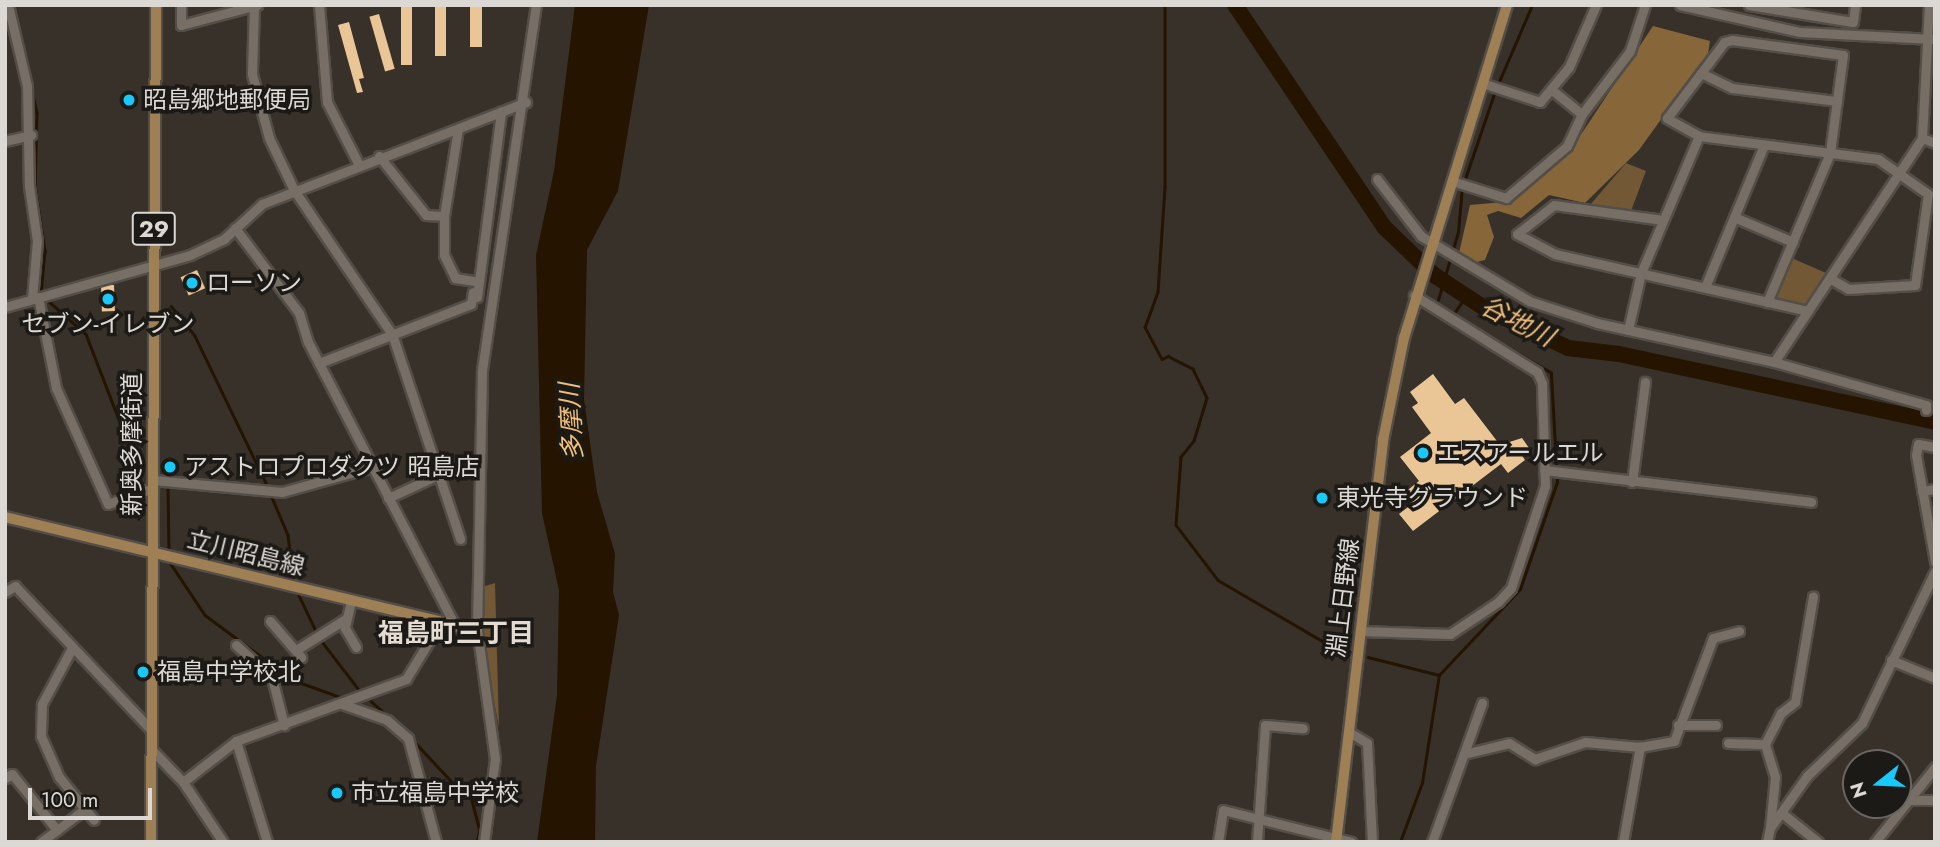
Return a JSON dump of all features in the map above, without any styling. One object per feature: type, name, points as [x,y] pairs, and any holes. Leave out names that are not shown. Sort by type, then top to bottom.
[{"type":"main road","name":"新奥多摩街道","points":[[151,842],[156,5]]},
{"type":"main road","points":[[1431,245],[1485,84],[1507,5]]},
{"type":"main road","name":"淵上日野線","points":[[1336,840],[1383,440],[1414,295],[1431,245]]},
{"type":"main road","name":"立川昭島線","points":[[5,517],[477,630]]},
{"type":"street","points":[[8,5],[27,86],[31,135],[29,186],[37,241],[39,297],[56,388],[108,504],[153,484],[270,492],[305,489],[372,467]]},
{"type":"street","points":[[181,5],[181,25],[255,5],[256,102],[295,190],[392,334],[460,540]]},
{"type":"street","points":[[319,5],[327,102],[358,163]]},
{"type":"street","points":[[484,842],[495,759],[477,630],[484,345],[526,102],[536,5]]},
{"type":"street","points":[[1485,84],[1532,103],[1552,90],[1569,67],[1596,5]]},
{"type":"street","points":[[1452,181],[1506,198],[1567,146],[1582,114],[1630,51],[1644,5]]},
{"type":"street","points":[[1680,5],[1800,32],[1933,39]]},
{"type":"street","points":[[1749,5],[1853,23],[1855,5]]},
{"type":"street","points":[[1774,362],[1902,175],[1922,138],[1933,39],[1929,5]]},
{"type":"street","points":[[1767,302],[1830,153],[1840,51],[1732,40],[1724,42],[1667,118],[1699,136],[1764,145],[1830,153],[1878,159],[1933,200],[1915,285],[1848,289],[1831,279]]},
{"type":"street","points":[[1701,73],[1732,88],[1837,100]]},
{"type":"street","points":[[1552,90],[1582,114]]},
{"type":"street","points":[[5,307],[211,247],[235,228],[250,211],[295,190],[358,163],[458,129],[526,102]]},
{"type":"street","points":[[318,363],[471,303],[475,295],[501,111]]},
{"type":"street","points":[[458,129],[444,216],[444,255],[455,278],[475,281]]},
{"type":"street","points":[[5,141],[31,135]]},
{"type":"street","points":[[1628,330],[1641,273],[1699,136]]},
{"type":"street","points":[[1922,138],[1935,143]]},
{"type":"street","points":[[1705,287],[1764,145]]},
{"type":"street","points":[[379,156],[426,215],[444,216]]},
{"type":"street","points":[[1377,179],[1431,245],[1471,271],[1529,301],[1628,330],[1774,362],[1926,405],[1926,410]]},
{"type":"street","points":[[1663,220],[1554,205],[1517,234],[1555,254],[1808,312]]},
{"type":"street","points":[[1734,217],[1793,242]]},
{"type":"street","points":[[235,228],[299,313],[318,363],[456,627]]},
{"type":"street","points":[[1360,631],[1450,634],[1498,601],[1511,588],[1553,471],[1542,383],[1537,372],[1414,295]]},
{"type":"street","points":[[1632,482],[1645,382]]},
{"type":"street","points":[[1935,447],[1918,444],[1935,562]]},
{"type":"street","points":[[1553,471],[1811,502]]},
{"type":"street","points":[[388,498],[438,475]]},
{"type":"street","points":[[1923,491],[1935,489]]},
{"type":"street","points":[[1770,828],[1783,814],[1807,776],[1862,723],[1935,570]]},
{"type":"street","points":[[5,592],[15,586],[150,729]]},
{"type":"street","points":[[1767,842],[1775,777],[1765,744],[1782,713],[1795,702],[1812,597]]},
{"type":"street","points":[[351,601],[345,628],[356,647]]},
{"type":"street","points":[[271,627],[299,653],[347,618]]},
{"type":"street","points":[[183,782],[236,741],[406,679],[440,623]]},
{"type":"street","points":[[1468,753],[1509,743],[1535,759],[1585,742],[1640,747],[1674,741],[1713,638],[1739,631]]},
{"type":"street","points":[[236,645],[272,678],[284,725]]},
{"type":"street","points":[[72,648],[42,704],[41,736],[59,777],[94,820]]},
{"type":"street","points":[[1891,660],[1935,678]]},
{"type":"street","points":[[348,702],[387,720],[408,738],[436,842]]},
{"type":"street","points":[[1433,842],[1468,753],[1482,703]]},
{"type":"street","points":[[1257,842],[1265,725],[1303,729]]},
{"type":"street","points":[[1678,725],[1716,725]]},
{"type":"street","points":[[1349,732],[1367,743],[1371,842]]},
{"type":"street","points":[[236,741],[267,842]]},
{"type":"street","points":[[1728,743],[1765,744]]},
{"type":"street","points":[[1623,842],[1640,747]]},
{"type":"street","points":[[151,749],[183,782],[223,842]]},
{"type":"street","points":[[1912,796],[1935,767]]},
{"type":"street","points":[[5,778],[12,774],[57,830]]},
{"type":"street","points":[[1912,800],[1935,800]]},
{"type":"street","points":[[41,842],[85,809]]},
{"type":"street","points":[[1218,842],[1223,810],[1351,842]]},
{"type":"street","points":[[1783,814],[1818,842]]},
{"type":"street","points":[[1875,842],[1894,819]]},
{"type":"shaded area","points":[[1653,26],[1710,41],[1708,54],[1639,150],[1585,203],[1549,195],[1521,218],[1498,211],[1487,215],[1494,237],[1485,260],[1477,262],[1459,253],[1470,205],[1503,202],[1574,145]]},
{"type":"shaded area","points":[[1626,163],[1646,171],[1631,211],[1590,205]]},
{"type":"shaded area","points":[[1787,256],[1833,276],[1808,311],[1767,302]]},
{"type":"shaded area","points":[[495,583],[499,727],[480,633],[482,587]]},
{"type":"water","name":"多摩川","points":[[575,5],[649,5],[618,191],[587,250],[584,400],[597,492],[615,554],[613,592],[619,615],[596,766],[595,842],[537,842],[557,695],[559,590],[542,513],[536,255],[554,171]]},
{"type":"building","points":[[401,5],[412,5],[412,65],[401,65]]},
{"type":"building","points":[[435,5],[446,5],[446,56],[435,56]]},
{"type":"building","points":[[470,5],[482,5],[482,47],[470,47]]},
{"type":"building","points":[[379,14],[395,69],[385,72],[369,17]]},
{"type":"building","points":[[349,22],[364,78],[359,79],[363,92],[357,93],[338,25]]},
{"type":"building","name":"ローソン","points":[[197,270],[205,288],[189,296],[181,277]]},
{"type":"building","name":"セブン-イレブン","points":[[101,285],[114,285],[115,311],[102,311]]},
{"type":"building","name":"エスアールエル","points":[[1433,374],[1455,404],[1464,398],[1500,445],[1522,438],[1529,448],[1521,454],[1525,460],[1508,473],[1501,464],[1413,531],[1399,514],[1412,504],[1404,493],[1419,481],[1400,457],[1431,433],[1412,407],[1418,403],[1410,392]]},
{"type":"waterway","points":[[1165,5],[1165,187],[1158,292],[1145,327],[1162,359],[1168,356],[1193,369],[1207,398],[1194,441],[1181,457],[1176,525],[1218,580],[1343,653]]},
{"type":"waterway","name":"谷地川","points":[[1235,5],[1384,227],[1434,275],[1486,309],[1568,348],[1619,354],[1935,422]]},
{"type":"waterway","points":[[1498,84],[1532,5]]},
{"type":"waterway","points":[[16,22],[37,113],[35,185],[45,251],[41,293]]},
{"type":"waterway","points":[[1464,182],[1495,91]]},
{"type":"waterway","points":[[1438,300],[1458,232],[1462,187]]},
{"type":"waterway","points":[[1453,315],[1466,296]]},
{"type":"waterway","points":[[45,298],[86,334],[138,469]]},
{"type":"waterway","points":[[171,306],[195,336],[269,489]]},
{"type":"waterway","points":[[1439,675],[1520,589],[1557,482],[1551,373],[1473,327]]},
{"type":"waterway","points":[[168,488],[169,554]]},
{"type":"waterway","points":[[271,495],[288,535],[294,583]]},
{"type":"waterway","points":[[169,561],[205,615],[293,680],[343,698]]},
{"type":"waterway","points":[[296,589],[317,633]]},
{"type":"waterway","points":[[320,639],[360,691]]},
{"type":"waterway","points":[[1368,657],[1439,675]]},
{"type":"waterway","points":[[1400,842],[1422,783],[1439,675]]},
{"type":"waterway","points":[[371,701],[382,711]]},
{"type":"waterway","points":[[353,702],[394,720]]},
{"type":"waterway","points":[[413,740],[453,783],[469,789],[480,831],[477,842]]},
{"type":"place","name":"昭島郷地郵便局","points":[[129,100]]},
{"type":"place","name":"ローソン","points":[[192,283]]},
{"type":"place","name":"セブン-イレブン","points":[[108,299]]},
{"type":"place","name":"エスアールエル","points":[[1423,453]]},
{"type":"place","name":"アストロプロダクツ 昭島店","points":[[170,467]]},
{"type":"place","name":"東光寺グラウンド","points":[[1322,498]]},
{"type":"place","name":"福島中学校北","points":[[143,672]]},
{"type":"place","name":"市立福島中学校","points":[[337,793]]},
{"type":"district","name":"福島町三丁目","points":[[456,634]]}]
